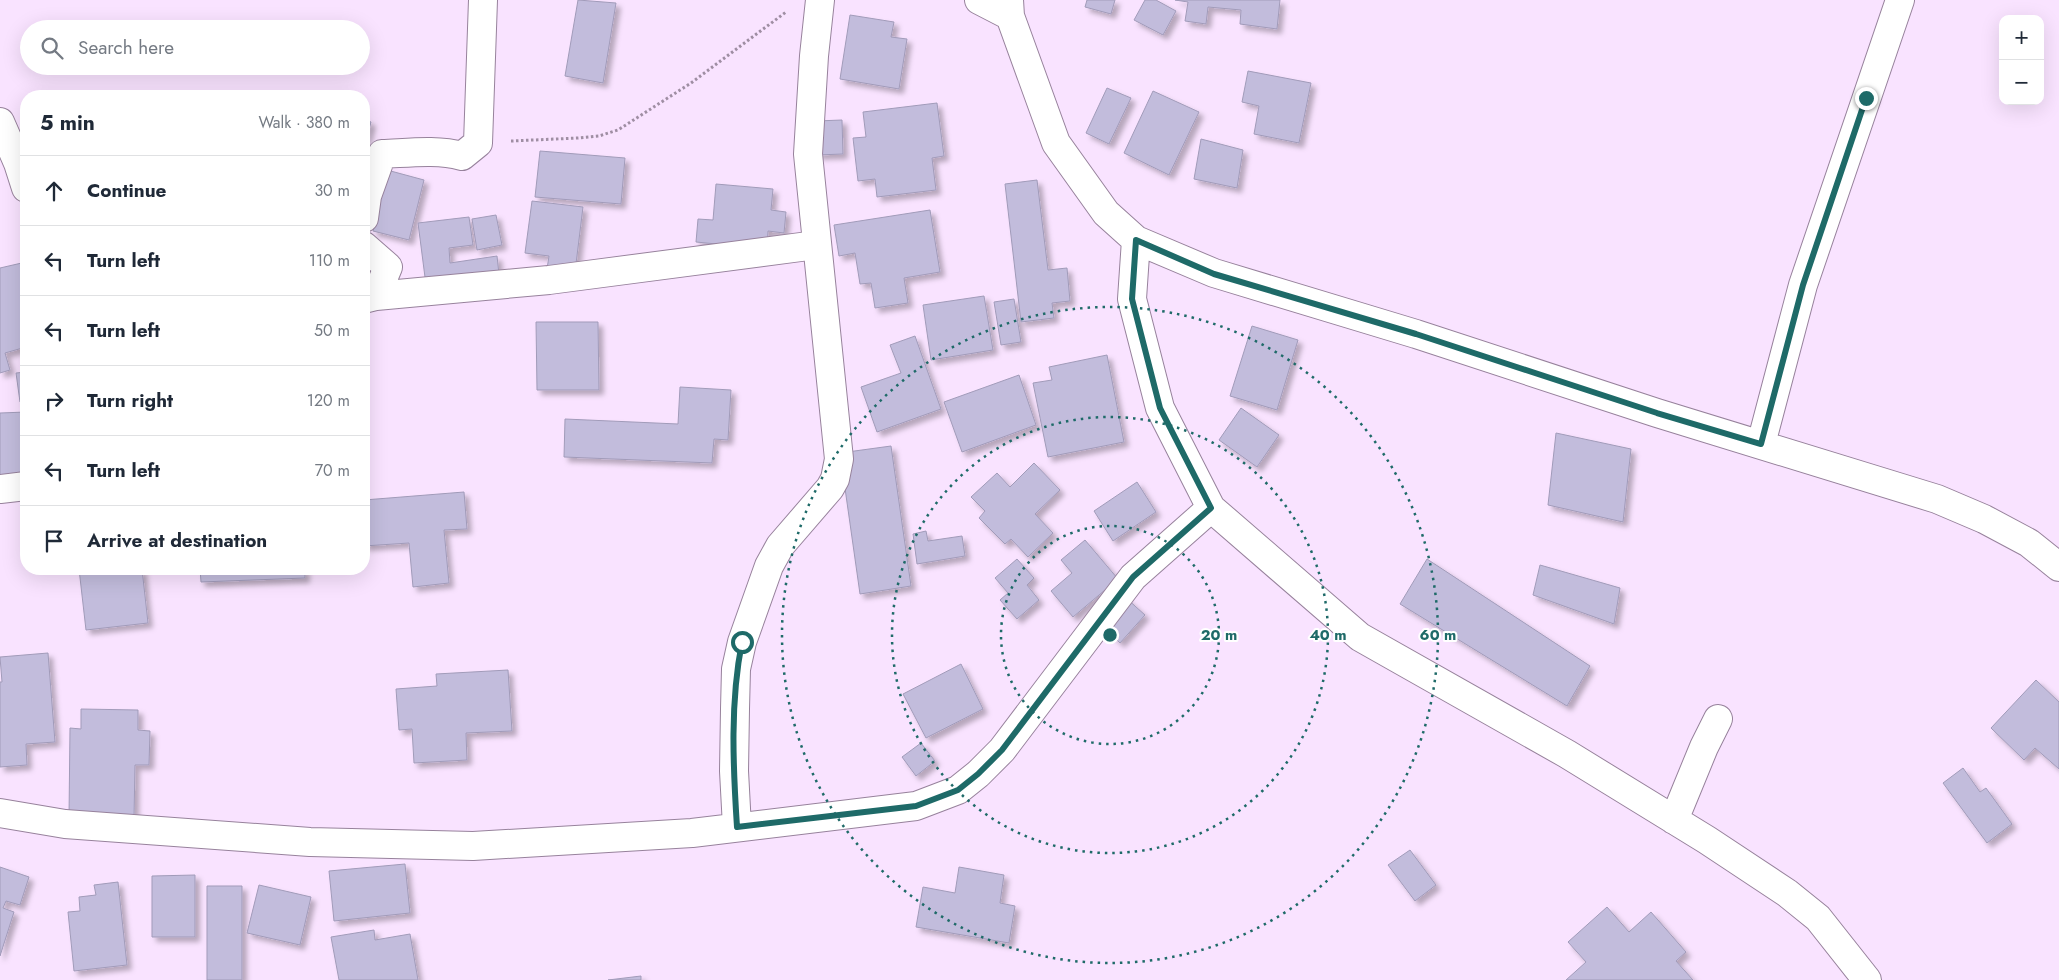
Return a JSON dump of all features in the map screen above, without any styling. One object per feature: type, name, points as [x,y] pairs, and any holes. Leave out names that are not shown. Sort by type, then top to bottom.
[{"type":"street","points":[[370,188],[382,154],[450,153],[462,156],[478,142],[483,0]]},
{"type":"street","points":[[737,827],[734,771],[736,669],[742,642],[769,566],[780,546],[823,499],[835,479],[838,467],[839,448],[816,245],[808,154],[814,56],[820,0]]},
{"type":"street","points":[[979,0],[1010,8],[1056,143],[1106,212],[1136,240],[1214,274],[1407,332],[1657,413],[1937,499],[2029,543],[2059,567]]},
{"type":"street","points":[[1761,444],[1803,285],[1900,0]]},
{"type":"street","points":[[0,122],[20,169]]},
{"type":"street","points":[[1136,240],[1132,299],[1160,408],[1211,508],[1360,637],[1567,754],[1787,893],[1818,918],[1868,980]]},
{"type":"street","points":[[370,297],[549,280],[816,245]]},
{"type":"street","points":[[370,251],[388,267],[370,297]]},
{"type":"street","points":[[0,489],[20,487]]},
{"type":"street","points":[[0,813],[66,824],[252,838],[310,842],[473,846],[692,833],[916,806],[958,790],[978,774],[1002,750],[1133,577],[1211,508]]},
{"type":"street","points":[[1674,820],[1704,747],[1718,719]]},
{"type":"path","points":[[478,142],[578,138],[599,136],[618,130],[691,83],[786,12]]},
{"type":"building","points":[[578,0],[616,3],[603,83],[565,76]]},
{"type":"building","points":[[1087,0],[1115,0],[1111,14],[1085,7]]},
{"type":"building","points":[[1145,0],[1156,0],[1176,11],[1163,35],[1134,20]]},
{"type":"building","points":[[1175,0],[1280,0],[1277,29],[1240,24],[1241,10],[1208,7],[1206,24],[1185,21],[1188,2]]},
{"type":"building","points":[[850,15],[894,22],[891,37],[907,39],[899,89],[840,79]]},
{"type":"building","points":[[1248,71],[1311,83],[1299,143],[1254,134],[1259,106],[1242,102]]},
{"type":"building","points":[[1107,88],[1131,98],[1109,144],[1086,133]]},
{"type":"building","points":[[1153,91],[1199,112],[1169,175],[1124,153]]},
{"type":"building","points":[[937,103],[944,156],[932,158],[936,190],[877,197],[875,179],[858,181],[853,138],[866,137],[863,112]]},
{"type":"building","points":[[842,120],[843,154],[817,155],[816,121]]},
{"type":"building","points":[[1201,139],[1243,150],[1237,188],[1194,179]]},
{"type":"building","points":[[540,151],[625,158],[621,204],[535,197]]},
{"type":"building","points":[[387,170],[424,180],[409,240],[373,231]]},
{"type":"building","points":[[1037,180],[1048,270],[1067,268],[1070,301],[1052,303],[1054,318],[1021,322],[1005,184]]},
{"type":"building","points":[[716,184],[773,189],[771,210],[786,212],[784,233],[768,231],[767,249],[696,242],[698,219],[713,220]]},
{"type":"building","points":[[532,201],[583,207],[575,272],[547,269],[549,256],[525,253]]},
{"type":"building","points":[[930,210],[940,272],[904,278],[908,303],[875,308],[871,283],[860,284],[855,253],[839,256],[834,225]]},
{"type":"building","points":[[496,215],[502,245],[477,250],[472,219]]},
{"type":"building","points":[[469,217],[473,245],[449,248],[450,263],[497,256],[499,274],[426,285],[418,223]]},
{"type":"building","points":[[20,263],[20,349],[5,353],[10,370],[0,373],[0,268]]},
{"type":"building","points":[[984,296],[993,350],[931,360],[923,305]]},
{"type":"building","points":[[1014,299],[1021,342],[1001,345],[994,302]]},
{"type":"building","points":[[536,322],[598,322],[599,390],[537,390]]},
{"type":"building","points":[[1252,326],[1298,340],[1277,410],[1230,396]]},
{"type":"building","points":[[915,336],[941,409],[877,432],[861,387],[901,373],[890,345]]},
{"type":"building","points":[[1107,355],[1124,442],[1048,457],[1033,383],[1052,380],[1049,367]]},
{"type":"building","points":[[16,373],[20,373],[20,402]]},
{"type":"building","points":[[1019,375],[1036,425],[962,452],[944,402]]},
{"type":"building","points":[[680,387],[731,390],[728,440],[714,439],[712,463],[564,457],[565,419],[678,424]]},
{"type":"building","points":[[1241,408],[1279,435],[1257,467],[1219,440]]},
{"type":"building","points":[[20,412],[20,474],[0,476],[0,413]]},
{"type":"building","points":[[1556,433],[1631,449],[1623,522],[1548,505]]},
{"type":"building","points":[[891,446],[911,586],[860,594],[840,453]]},
{"type":"building","points":[[1034,463],[1060,490],[1035,514],[1053,533],[1028,557],[1011,539],[1005,544],[979,518],[985,511],[971,497],[997,473],[1010,487]]},
{"type":"building","points":[[1137,482],[1156,512],[1113,541],[1094,511]]},
{"type":"building","points":[[464,492],[467,529],[444,530],[449,583],[413,587],[409,543],[370,546],[370,500]]},
{"type":"building","points":[[926,531],[928,541],[962,536],[965,556],[917,564],[913,534]]},
{"type":"building","points":[[1085,540],[1118,579],[1073,617],[1051,591],[1072,573],[1061,560]]},
{"type":"building","points":[[1017,559],[1034,578],[1027,585],[1039,600],[1017,619],[1000,600],[1008,593],[995,578]]},
{"type":"building","points":[[1427,559],[1590,666],[1567,706],[1400,604]]},
{"type":"building","points":[[1540,565],[1620,588],[1614,624],[1533,595]]},
{"type":"building","points":[[80,575],[143,575],[148,623],[86,630]]},
{"type":"building","points":[[200,575],[305,575],[305,578],[201,582]]},
{"type":"building","points":[[1125,597],[1145,615],[1120,643],[1100,624]]},
{"type":"building","points":[[48,653],[55,742],[26,744],[27,765],[0,767],[0,682],[2,682],[0,657]]},
{"type":"building","points":[[961,664],[983,709],[926,738],[903,694]]},
{"type":"building","points":[[508,670],[512,731],[466,733],[467,760],[414,763],[412,729],[399,730],[396,689],[437,686],[436,674]]},
{"type":"building","points":[[2036,680],[2059,702],[2059,769],[2035,748],[2024,760],[1991,728]]},
{"type":"building","points":[[81,709],[138,710],[138,730],[150,731],[149,765],[135,765],[134,817],[69,817],[70,728],[81,729]]},
{"type":"building","points":[[921,743],[935,761],[916,776],[902,757]]},
{"type":"building","points":[[1963,768],[1980,792],[1986,788],[2012,824],[1987,843],[1943,783]]},
{"type":"building","points":[[1410,850],[1436,885],[1415,901],[1388,865]]},
{"type":"building","points":[[405,864],[410,913],[334,921],[329,871]]},
{"type":"building","points":[[0,867],[29,877],[20,905],[6,901],[3,908],[14,912],[0,956]]},
{"type":"building","points":[[959,867],[1004,875],[1000,903],[1015,906],[1009,943],[916,927],[923,887],[955,893]]},
{"type":"building","points":[[195,875],[195,937],[152,937],[152,876]]},
{"type":"building","points":[[118,882],[127,965],[74,971],[68,912],[80,911],[79,897],[96,895],[94,885]]},
{"type":"building","points":[[259,885],[311,897],[300,945],[247,933]]},
{"type":"building","points":[[207,886],[242,886],[242,980],[207,980]]},
{"type":"building","points":[[1607,907],[1629,932],[1651,912],[1686,952],[1676,961],[1693,980],[1566,980],[1586,962],[1568,942]]},
{"type":"building","points":[[374,930],[375,940],[410,934],[418,980],[339,980],[331,937]]},
{"type":"building","points":[[641,976],[641,980],[608,980]]},
{"type":"route","points":[[742,642],[736,669],[734,771],[737,827],[916,806],[958,790],[978,774],[1002,750],[1133,577],[1211,508],[1160,408],[1132,299],[1136,240],[1214,274],[1416,334],[1657,413],[1761,444],[1781,362],[1803,285],[1866,98]]}]
